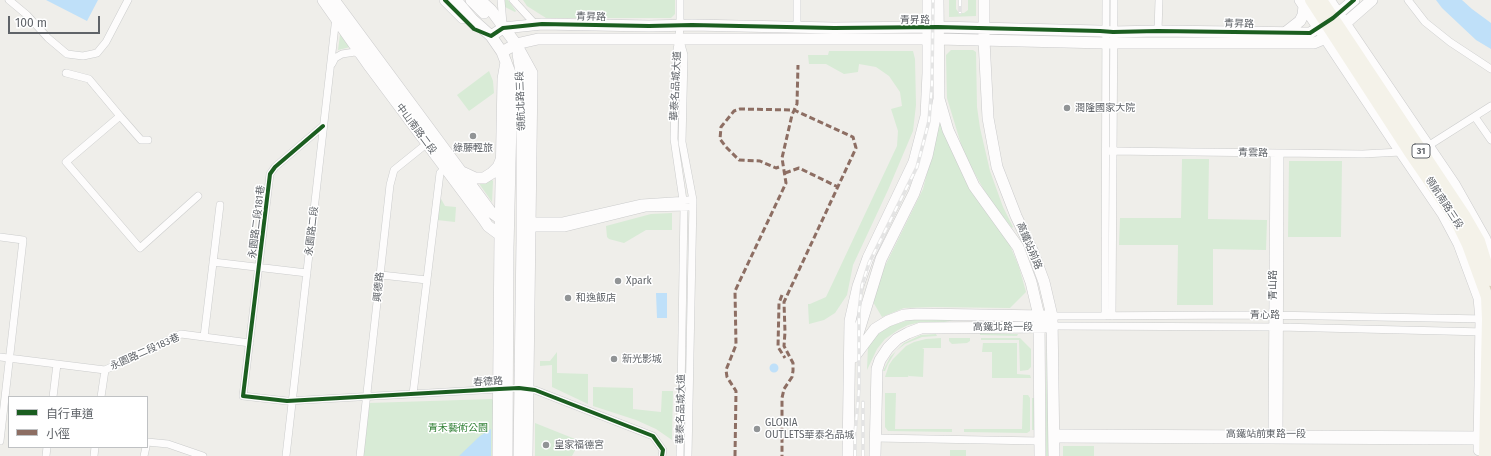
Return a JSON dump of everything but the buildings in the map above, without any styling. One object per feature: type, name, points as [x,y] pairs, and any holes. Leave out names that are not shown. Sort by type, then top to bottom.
[{"type":"main road","name":"31","points":[[1321,0],[1332,26]]},
{"type":"main road","name":"31","points":[[1305,2],[1332,26]]},
{"type":"main road","name":"領航南路三段","points":[[1332,26],[1414,150],[1455,218],[1468,245],[1487,296],[1485,456]]},
{"type":"main road","name":"領航南路三段","points":[[1414,150],[1464,214],[1479,241],[1491,280]]},
{"type":"street","points":[[9,0],[27,15],[48,38],[67,54],[83,56],[97,53],[106,42],[128,0]]},
{"type":"street","name":"中山南路二段","points":[[323,0],[361,55],[431,140],[460,171],[491,212],[504,222]]},
{"type":"street","points":[[445,0],[474,29],[491,36]]},
{"type":"street","name":"領航北路三段","points":[[456,0],[472,19],[491,36],[504,57],[512,78],[504,222]]},
{"type":"street","points":[[471,0],[487,17],[503,28]]},
{"type":"street","points":[[480,0],[491,10],[516,44]]},
{"type":"street","points":[[501,0],[503,28]]},
{"type":"street","points":[[513,0],[536,25]]},
{"type":"street","points":[[679,39],[680,0]]},
{"type":"street","points":[[797,0],[797,26]]},
{"type":"street","points":[[928,0],[933,28]]},
{"type":"street","points":[[848,456],[850,321],[858,286],[868,258],[914,162],[926,116],[933,28],[938,0]]},
{"type":"street","points":[[984,0],[984,40]]},
{"type":"street","points":[[1106,0],[1110,37],[1109,316]]},
{"type":"street","points":[[1110,37],[1114,0]]},
{"type":"street","points":[[1158,31],[1159,0]]},
{"type":"street","name":"31","points":[[1330,0],[1332,26]]},
{"type":"street","name":"青昇路","points":[[491,36],[503,28],[536,25],[680,25],[797,26],[834,28],[983,28],[1110,37],[1314,43],[1332,26],[1354,0]]},
{"type":"street","name":"青昇路","points":[[504,57],[516,44],[538,39],[984,40],[1110,37],[1158,31],[1310,33],[1332,26],[1372,0]]},
{"type":"street","points":[[1408,0],[1430,26],[1450,42],[1491,69]]},
{"type":"street","points":[[1286,32],[1300,21],[1303,15],[1305,2]]},
{"type":"street","name":"中山南路二段","points":[[336,3],[431,140],[445,168],[488,226],[504,237]]},
{"type":"street","name":"永園路二段","points":[[286,456],[336,19],[336,3]]},
{"type":"street","name":"領航南路三段","points":[[1332,26],[1414,150],[1470,211],[1485,239],[1491,255]]},
{"type":"street","name":"華泰名品城大道","points":[[679,39],[684,55],[682,142],[693,203],[688,456]]},
{"type":"street","name":"華泰名品城大道","points":[[679,39],[676,55],[674,139],[684,204],[680,456]]},
{"type":"street","points":[[850,362],[881,259],[921,176],[927,156],[939,99],[933,39]]},
{"type":"street","name":"高鐵站前路","points":[[984,40],[988,118],[997,167],[1044,282],[1053,321],[1054,456]]},
{"type":"street","name":"領航北路三段","points":[[516,44],[522,78],[528,224],[523,389],[519,456]]},
{"type":"street","points":[[330,66],[335,58],[342,54],[355,52],[361,55]]},
{"type":"street","name":"領航北路三段","points":[[504,57],[501,159],[504,222],[503,389],[507,456]]},
{"type":"street","points":[[66,73],[89,79],[140,140],[148,140]]},
{"type":"street","name":"高鐵站前路","points":[[939,99],[948,130],[974,186],[1018,247],[1031,282],[1039,321],[1040,456]]},
{"type":"street","name":"青雲路","points":[[1110,151],[1363,154],[1414,150],[1475,117],[1491,106]]},
{"type":"street","points":[[120,116],[66,162],[140,248],[198,196]]},
{"type":"street","points":[[1475,117],[1491,140]]},
{"type":"street","name":"永園路二段181巷","points":[[250,343],[272,170],[324,126]]},
{"type":"street","name":"興德路","points":[[360,456],[368,396],[390,185],[394,170],[431,140]]},
{"type":"street","name":"青山路","points":[[1275,437],[1277,154]]},
{"type":"street","points":[[460,171],[467,176],[484,178],[495,170],[501,159]]},
{"type":"street","points":[[413,394],[440,173],[445,168]]},
{"type":"street","points":[[504,222],[564,228],[645,208],[693,203]]},
{"type":"street","points":[[204,337],[220,205]]},
{"type":"street","name":"領航北路三段","points":[[527,456],[523,389],[522,239],[528,224]]},
{"type":"street","points":[[0,237],[23,240],[0,441]]},
{"type":"street","points":[[504,237],[522,239]]},
{"type":"street","points":[[213,262],[307,273]]},
{"type":"street","points":[[381,275],[427,280]]},
{"type":"street","name":"高鐵北路一段","points":[[850,362],[875,329],[888,321],[904,315],[917,314],[1039,321]]},
{"type":"street","name":"青心路","points":[[1053,321],[1109,316],[1276,315],[1487,319]]},
{"type":"street","name":"高鐵北路一段","points":[[875,456],[877,369],[880,360],[888,348],[897,339],[921,328],[1039,321]]},
{"type":"street","name":"青心路","points":[[1039,321],[1486,332]]},
{"type":"street","name":"永園路二段183巷","points":[[0,357],[105,370],[181,334],[250,343]]},
{"type":"street","points":[[250,343],[243,396],[287,401],[292,400]]},
{"type":"street","points":[[53,396],[57,364]]},
{"type":"street","points":[[102,396],[105,370]]},
{"type":"street","name":"領航北路三段","points":[[498,456],[503,389]]},
{"type":"street","name":"春德路","points":[[292,400],[503,389],[535,390],[654,436],[663,450],[662,456]]},
{"type":"street","name":"高鐵站前東路一段","points":[[1053,436],[1485,438]]},
{"type":"street","points":[[875,438],[1040,441]]},
{"type":"street","name":"領航南路三段","points":[[1480,456],[1485,438]]},
{"type":"street","points":[[148,442],[168,444],[191,454],[203,456]]},
{"type":"green space","points":[[505,0],[508,0],[516,11],[515,12],[505,7]]},
{"type":"green space","points":[[523,0],[675,0],[675,14],[671,18],[546,18],[527,6]]},
{"type":"green space","points":[[949,0],[956,0],[956,9],[959,13],[964,13],[968,10],[968,0],[976,0],[976,16],[949,17]]},
{"type":"green space","points":[[341,34],[350,47],[338,50],[340,35]]},
{"type":"green space","points":[[951,50],[973,50],[976,52],[977,107],[980,128],[990,171],[1003,207],[1013,227],[1012,228],[989,199],[964,154],[947,98],[946,55]]},
{"type":"green space","points":[[829,51],[913,51],[915,59],[916,105],[913,131],[888,190],[853,265],[847,295],[835,313],[824,320],[809,324],[808,304],[826,297],[897,146],[898,131],[891,109],[902,106],[900,92],[889,76],[876,67],[859,64],[858,72],[844,74],[826,64],[809,64],[808,55],[828,55]]},
{"type":"green space","points":[[489,71],[493,81],[494,93],[469,111],[457,95]]},
{"type":"green space","points":[[940,122],[950,147],[966,179],[1007,238],[1019,267],[1026,292],[1010,308],[904,308],[882,317],[873,302],[884,268],[923,189]]},
{"type":"green space","points":[[1182,159],[1209,159],[1208,219],[1267,220],[1266,250],[1213,249],[1213,305],[1177,305],[1178,245],[1119,245],[1120,218],[1181,218]]},
{"type":"green space","points":[[1289,161],[1342,161],[1341,237],[1288,237]]},
{"type":"green space","points":[[491,179],[493,181],[492,202],[478,182]]},
{"type":"green space","points":[[440,197],[445,206],[456,207],[455,222],[437,220]]},
{"type":"green space","points":[[672,213],[672,230],[646,230],[624,243],[609,239],[607,237],[606,226],[651,214]]},
{"type":"green space","points":[[912,319],[958,319],[945,322],[921,322],[908,325],[898,330],[885,339],[877,349],[867,370],[868,345],[887,327]]},
{"type":"green space","points":[[980,333],[1018,334],[1017,336],[980,335]]},
{"type":"green space","points":[[936,334],[937,336],[922,337],[905,344],[896,351],[904,343],[921,335]]},
{"type":"green space","points":[[1047,336],[1049,337],[1048,456],[1045,456]]},
{"type":"green space","points":[[941,338],[941,348],[922,348],[924,349],[923,377],[909,375],[908,377],[885,377],[889,365],[893,359],[906,346],[926,339]]},
{"type":"green space","points":[[949,338],[970,338],[970,341],[967,343],[952,344],[949,341]]},
{"type":"green space","points":[[981,338],[1020,338],[1031,349],[1031,367],[1028,370],[1020,371],[1019,340],[981,340]]},
{"type":"green space","points":[[983,343],[1017,343],[1017,374],[1030,375],[1031,378],[992,378],[992,352],[982,352]]},
{"type":"green space","points":[[896,351],[885,371],[883,371],[890,357]]},
{"type":"green space","points":[[557,352],[557,373],[588,374],[588,404],[552,387],[552,365],[540,366],[540,361],[550,361]]},
{"type":"green space","points":[[593,387],[633,388],[633,409],[661,412],[662,391],[673,391],[672,440],[656,429],[636,420],[593,406]]},
{"type":"green space","points":[[885,393],[896,393],[895,429],[952,429],[952,432],[888,431],[885,427]]},
{"type":"green space","points":[[1023,395],[1028,395],[1030,398],[1030,431],[1027,433],[964,432],[964,429],[1022,429]]},
{"type":"green space","points":[[1032,398],[1035,398],[1035,430],[1032,430]]},
{"type":"green space","name":"青禾藝術公園","points":[[492,399],[495,402],[495,456],[362,456],[368,403]]},
{"type":"green space","points":[[535,423],[580,441],[572,456],[535,456]]},
{"type":"green space","points":[[1063,446],[1094,446],[1094,456],[1063,456]]},
{"type":"green space","points":[[950,450],[966,450],[966,456],[950,456]]},
{"type":"water","points":[[46,0],[98,0],[87,21]]},
{"type":"water","points":[[1436,0],[1462,0],[1491,23],[1491,49],[1476,40],[1442,8]]},
{"type":"water","points":[[656,293],[667,293],[667,318],[657,318]]},
{"type":"water","points":[[772,364],[776,364],[778,368],[776,372],[772,372],[770,370],[770,366]]},
{"type":"water","points":[[491,429],[491,456],[459,456],[480,436]]},
{"type":"railway","points":[[855,456],[855,434],[859,390],[859,312],[862,285],[869,263],[917,167],[929,121],[932,84],[933,0]]},
{"type":"railway","points":[[960,0],[960,13]]},
{"type":"railway","points":[[863,402],[863,456]]},
{"type":"marked path","points":[[735,456],[736,391],[727,377],[726,370],[736,345],[735,291],[786,183],[782,158],[792,115],[797,104],[798,65]]},
{"type":"marked path","points":[[779,167],[776,168],[760,161],[739,160],[726,147],[720,139],[721,127],[734,111],[740,109],[794,110],[853,137],[856,148],[784,302],[784,346],[793,363],[793,371],[792,377],[784,389],[782,398],[782,456]]},
{"type":"marked path","points":[[785,173],[799,168],[838,187]]},
{"type":"marked path","points":[[782,295],[779,303],[778,347],[785,358]]},
{"type":"cycle path","points":[[445,0],[474,29],[491,36],[503,28],[542,24],[834,28],[938,27],[1113,32],[1158,31],[1310,33],[1333,18],[1354,0]]},
{"type":"cycle path","points":[[323,126],[275,167],[270,174],[243,396],[287,401],[519,388],[535,390],[653,436],[663,450],[662,456]]},
{"type":"place","name":"潤隆國家大院","points":[[1067,108]]},
{"type":"place","name":"綠藤輕旅","points":[[473,136]]},
{"type":"place","name":"Xpark","points":[[618,281]]},
{"type":"place","name":"和逸飯店","points":[[568,298]]},
{"type":"place","name":"新光影城","points":[[614,359]]},
{"type":"place","name":"GLORIA OUTLETS華泰名品城","points":[[757,429]]},
{"type":"place","name":"皇家福德宮","points":[[546,445]]}]
